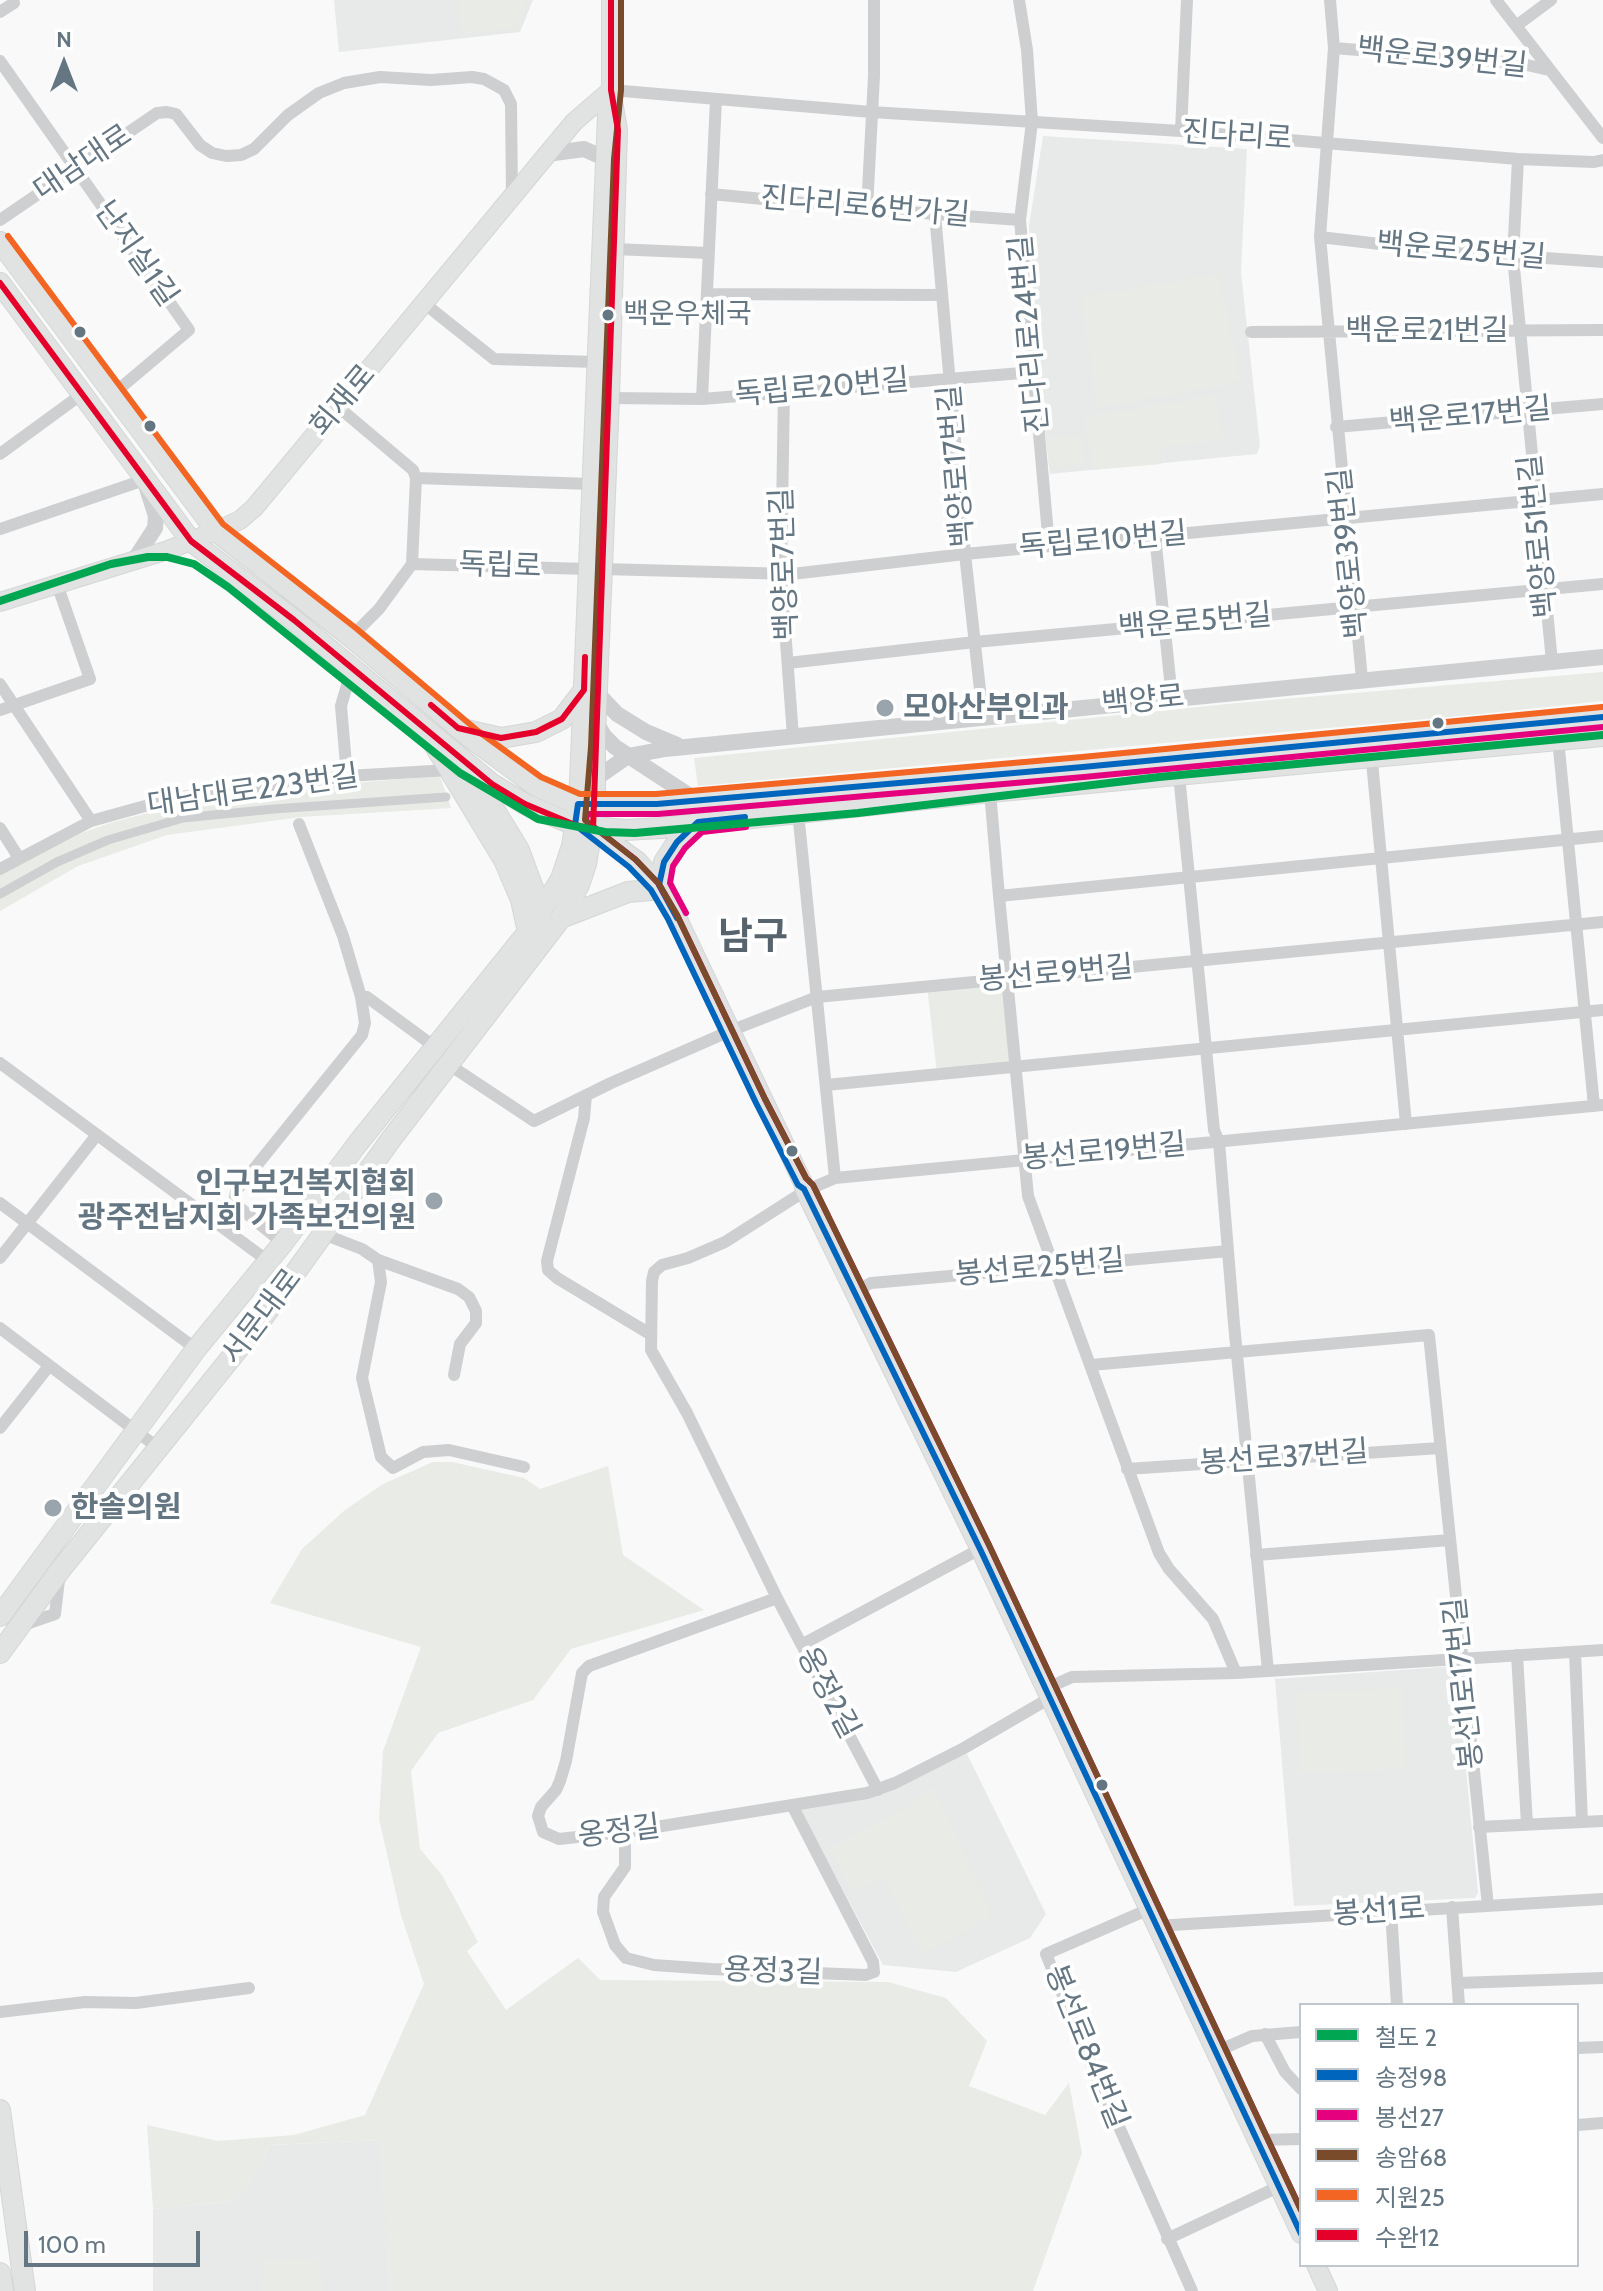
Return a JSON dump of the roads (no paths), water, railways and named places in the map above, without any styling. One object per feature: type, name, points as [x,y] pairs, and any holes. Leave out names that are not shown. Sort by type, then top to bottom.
[{"type":"main road","points":[[595,569],[591,484],[604,158],[611,90],[611,0]]},
{"type":"main road","points":[[587,805],[595,569],[610,398],[618,130],[611,90]]},
{"type":"main road","name":"회재로","points":[[0,602],[191,541],[240,520],[254,508],[574,122],[611,90]]},
{"type":"main road","points":[[0,242],[216,531],[351,637],[458,728],[536,786],[587,805],[629,806],[690,797],[1083,767],[1603,736]]},
{"type":"main road","points":[[0,283],[191,541],[424,727],[452,762],[489,797],[519,850],[536,896],[533,924]]},
{"type":"main road","points":[[587,805],[595,779],[596,722],[590,691]]},
{"type":"main road","points":[[458,728],[501,738],[536,732],[562,719],[590,691]]},
{"type":"main road","points":[[587,831],[625,830],[1179,775],[1603,717]]},
{"type":"main road","points":[[452,762],[514,797],[587,831],[655,888],[727,1032],[792,1173],[804,1190],[980,1549],[1299,2230]]},
{"type":"main road","points":[[690,797],[682,807],[683,817],[687,821],[698,822]]},
{"type":"main road","name":"서문대로","points":[[0,1653],[61,1569],[157,1447],[222,1371],[448,1064],[561,918],[579,885],[587,831],[587,805]]},
{"type":"main road","points":[[655,888],[664,862],[677,842],[698,822]]},
{"type":"main road","name":"서문대로","points":[[0,1616],[196,1349],[533,924],[561,879],[572,846],[587,831]]},
{"type":"main road","points":[[561,918],[628,892],[655,888]]},
{"type":"main road","points":[[0,2110],[6,2200],[25,2291]]},
{"type":"main road","points":[[1317,2267],[1328,2291]]},
{"type":"main road","points":[[0,2273],[3,2291]]},
{"type":"street","points":[[867,209],[874,0]]},
{"type":"street","name":"진다리로24번길","points":[[1019,0],[1027,50],[1032,122],[1020,220],[1049,546]]},
{"type":"street","points":[[1181,131],[1187,0]]},
{"type":"street","name":"백양로39번길","points":[[1330,0],[1334,48],[1320,237],[1362,679]]},
{"type":"street","points":[[1496,0],[1603,138]]},
{"type":"street","points":[[1516,26],[1551,0]]},
{"type":"street","points":[[0,12],[14,3]]},
{"type":"street","name":"백운로39번길","points":[[1334,48],[1518,63],[1549,70]]},
{"type":"street","name":"난지실1길","points":[[0,61],[189,330],[112,395]]},
{"type":"street","name":"대남대로","points":[[0,220],[157,113],[176,114],[200,145],[212,153],[241,155],[254,149],[288,115],[319,93],[344,83],[380,77],[484,79],[504,90],[511,104],[512,197]]},
{"type":"street","name":"진다리로","points":[[611,90],[1518,159],[1603,160]]},
{"type":"street","points":[[702,399],[716,99]]},
{"type":"street","points":[[547,154],[584,149],[604,158]]},
{"type":"street","name":"백양로51번길","points":[[1518,159],[1513,257],[1552,662]]},
{"type":"street","name":"진다리로6번가길","points":[[711,194],[1020,220]]},
{"type":"street","name":"백양로17번길","points":[[935,214],[948,378],[983,717]]},
{"type":"street","name":"백운로25번길","points":[[1320,237],[1431,250],[1603,262]]},
{"type":"street","points":[[614,249],[709,253]]},
{"type":"street","points":[[707,294],[942,295]]},
{"type":"street","points":[[425,304],[494,359],[596,362]]},
{"type":"street","name":"백운로21번길","points":[[1251,332],[1603,330]]},
{"type":"street","name":"독립로20번길","points":[[610,398],[702,399],[1034,372]]},
{"type":"street","name":"백양로7번길","points":[[784,391],[781,574],[793,737]]},
{"type":"street","points":[[0,454],[82,394]]},
{"type":"street","name":"백운로17번길","points":[[1336,427],[1603,404]]},
{"type":"street","points":[[337,406],[413,470],[416,478],[412,564],[379,609],[351,637]]},
{"type":"street","points":[[416,478],[591,484]]},
{"type":"street","points":[[1,528],[144,480],[156,516],[155,528],[135,559]]},
{"type":"street","name":"독립로10번길","points":[[595,569],[781,574],[1603,494]]},
{"type":"street","points":[[1155,536],[1172,698]]},
{"type":"street","name":"독립로","points":[[412,564],[595,569]]},
{"type":"street","points":[[6,708],[90,679],[57,584]]},
{"type":"street","name":"백운로5번길","points":[[788,663],[975,642],[1603,584]]},
{"type":"street","name":"백양로","points":[[595,779],[628,756],[682,747],[1603,657]]},
{"type":"street","points":[[347,776],[341,706],[352,668]]},
{"type":"street","points":[[0,684],[6,708],[91,821]]},
{"type":"street","points":[[590,691],[629,722],[682,747],[672,756],[669,765],[671,777],[690,797]]},
{"type":"street","points":[[596,722],[604,736],[628,756],[690,797]]},
{"type":"street","points":[[1558,739],[1584,1012],[1599,1105]]},
{"type":"street","points":[[1371,748],[1406,1124]]},
{"type":"street","name":"대남대로223번길","points":[[0,869],[91,821],[184,796],[452,762]]},
{"type":"street","points":[[1179,775],[1214,1130],[1219,1142],[1268,1671]]},
{"type":"street","points":[[990,792],[1028,1196],[1159,1553],[1213,1619],[1236,1673]]},
{"type":"street","points":[[0,894],[57,862],[108,840],[183,818],[446,797]]},
{"type":"street","points":[[798,812],[835,1178]]},
{"type":"street","points":[[283,1243],[234,1203],[236,1191],[362,1035],[365,1023],[361,997],[343,936],[299,824]]},
{"type":"street","points":[[0,828],[19,858]]},
{"type":"street","points":[[999,896],[1603,836]]},
{"type":"street","name":"봉선로9번길","points":[[448,1064],[534,1121],[727,1032],[817,997],[1603,922]]},
{"type":"street","points":[[361,997],[367,997],[435,1047]]},
{"type":"street","points":[[826,1085],[1603,1010]]},
{"type":"street","points":[[0,1063],[268,1261]]},
{"type":"street","points":[[586,1095],[584,1118],[547,1261],[548,1270],[650,1334]]},
{"type":"street","name":"봉선로19번길","points":[[650,1334],[652,1281],[654,1272],[662,1265],[725,1242],[804,1190],[835,1178],[1599,1105]]},
{"type":"street","points":[[0,1258],[96,1136]]},
{"type":"street","points":[[0,1203],[196,1349]]},
{"type":"street","points":[[323,1234],[362,1249],[378,1260],[458,1289],[469,1297],[476,1311],[476,1323],[460,1344],[454,1375]]},
{"type":"street","name":"봉선로25번길","points":[[853,1292],[871,1283],[1228,1251]]},
{"type":"street","points":[[378,1260],[381,1282],[362,1378],[381,1457],[393,1468],[423,1452],[449,1450],[524,1467]]},
{"type":"street","points":[[0,1328],[157,1447]]},
{"type":"street","name":"옹정2길","points":[[650,1334],[651,1350],[687,1413],[777,1598],[878,1790]]},
{"type":"street","name":"봉선1로17번길","points":[[1237,1352],[1429,1335],[1488,1906]]},
{"type":"street","points":[[1091,1365],[1237,1352]]},
{"type":"street","points":[[0,1428],[49,1366]]},
{"type":"street","name":"봉선로37번길","points":[[1127,1469],[1440,1448]]},
{"type":"street","points":[[1256,1555],[1450,1540]]},
{"type":"street","points":[[803,1644],[980,1549]]},
{"type":"street","name":"옹정길","points":[[777,1598],[589,1666],[582,1673],[566,1761],[556,1790],[541,1807],[538,1816],[543,1832],[559,1839],[625,1832],[878,1790],[964,1748],[1072,1677],[1236,1673],[1603,1650]]},
{"type":"street","points":[[1575,1652],[1577,1822]]},
{"type":"street","points":[[1517,1655],[1527,1824]]},
{"type":"street","name":"용정3길","points":[[625,1832],[625,1867],[604,1897],[603,1912],[615,1945],[626,1958],[654,1965],[711,1969],[866,1975],[874,1972],[873,1962],[792,1805]]},
{"type":"street","points":[[1479,1827],[1603,1821]]},
{"type":"street","name":"봉선1로","points":[[1151,1918],[1391,1911],[1603,1899]]},
{"type":"street","points":[[1452,1907],[1459,2003]]},
{"type":"street","points":[[1391,1911],[1397,2003]]},
{"type":"street","name":"봉선로84번길","points":[[1151,1918],[1046,1954],[1192,2291]]},
{"type":"street","points":[[1458,1983],[1603,1978]]},
{"type":"street","points":[[0,2012],[85,2002],[136,2003],[249,1988]]},
{"type":"street","points":[[1215,2052],[1252,2036],[1299,2032]]},
{"type":"street","points":[[1265,2034],[1285,2072],[1299,2087]]},
{"type":"street","points":[[1579,2048],[1603,2047]]},
{"type":"street","points":[[1579,2125],[1603,2123]]},
{"type":"street","points":[[1257,2140],[1299,2139]]},
{"type":"street","points":[[1167,2239],[1278,2187]]},
{"type":"rail line","name":"2","points":[[0,601],[111,564],[148,557],[167,557],[194,564],[228,587],[460,773],[538,819],[605,832],[635,833],[858,813],[1159,777],[1603,735]]},
{"type":"place","name":"백운우체국","points":[[608,315]]},
{"type":"place","name":"모아산부인과","points":[[885,708]]},
{"type":"place","name":"인구보건복지협회 광주전남지회 가족보건의원","points":[[434,1201]]},
{"type":"place","name":"한솔의원","points":[[53,1508]]},
{"type":"district","name":"남구","points":[[753,938]]}]
